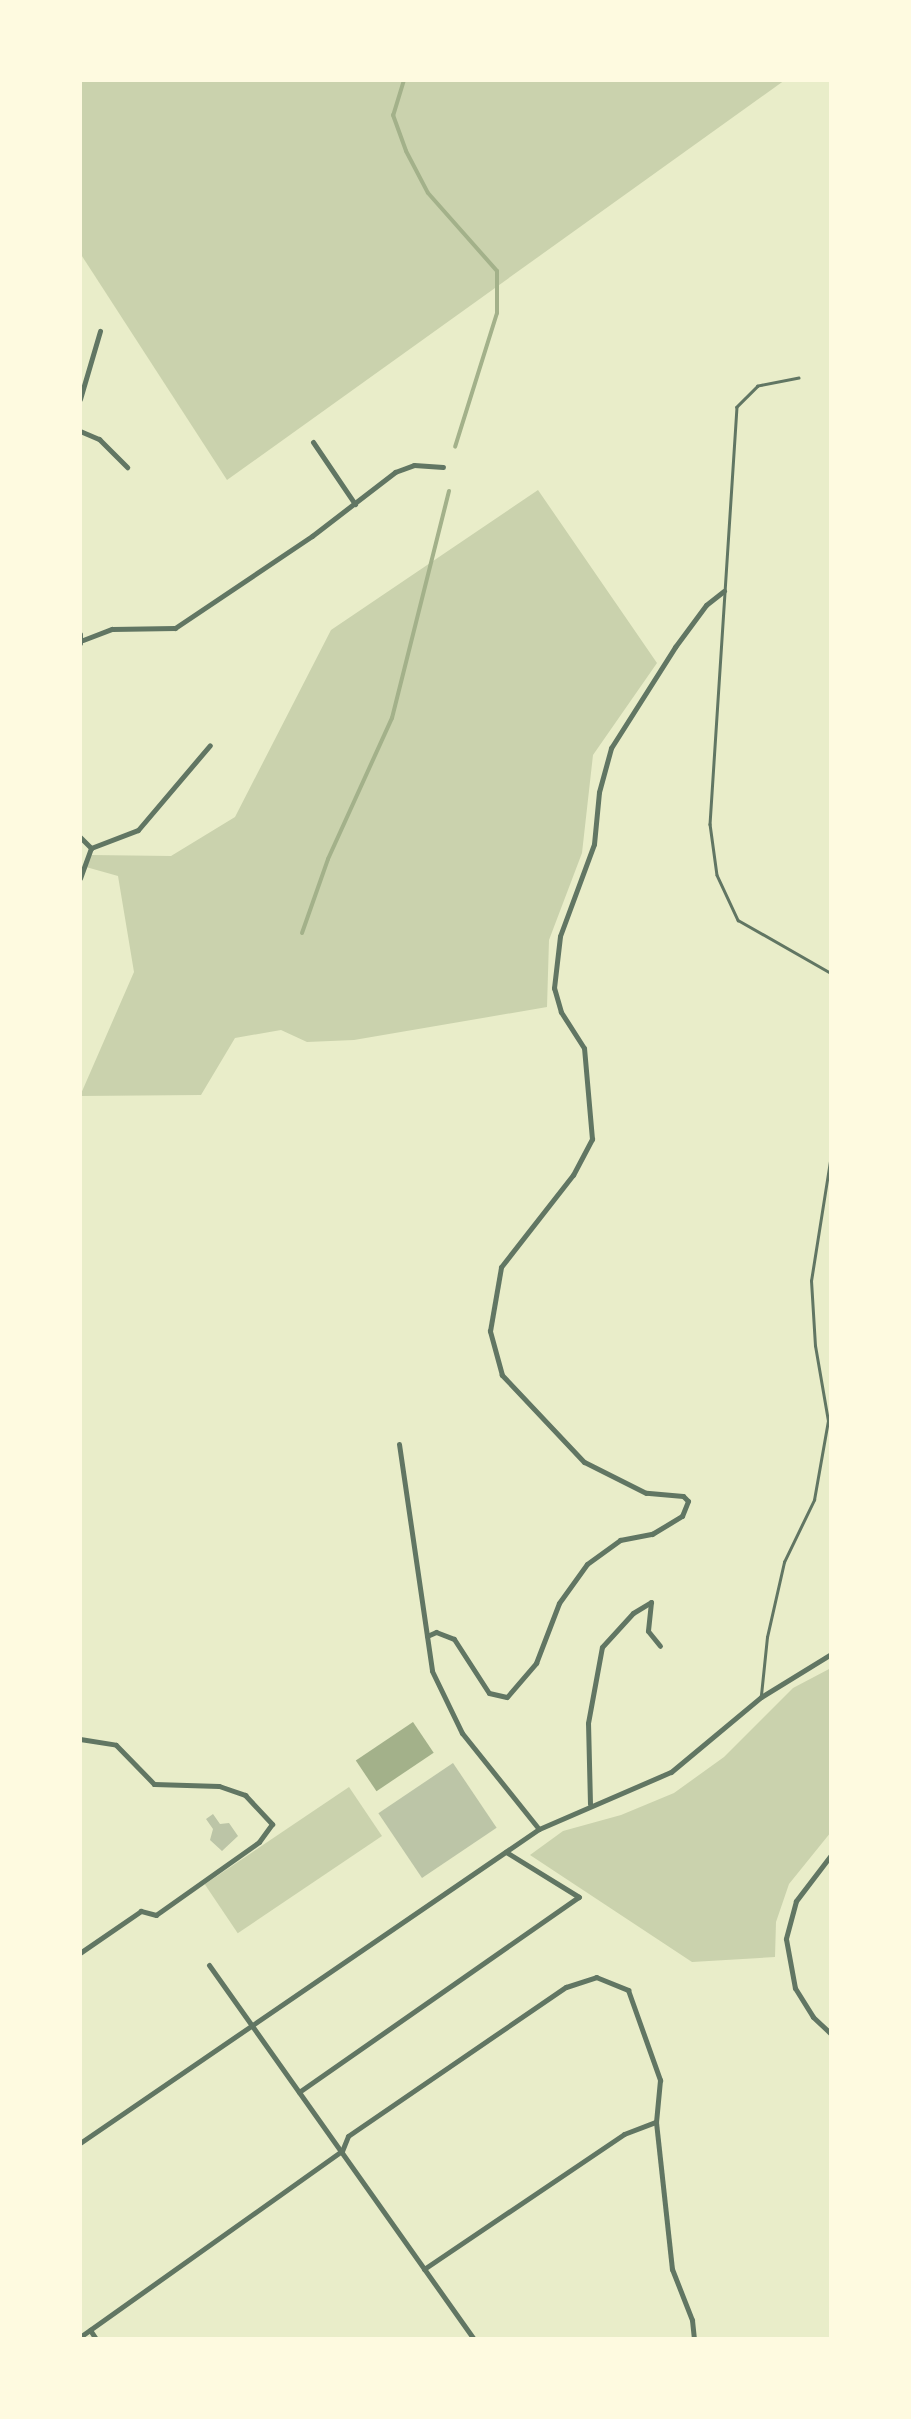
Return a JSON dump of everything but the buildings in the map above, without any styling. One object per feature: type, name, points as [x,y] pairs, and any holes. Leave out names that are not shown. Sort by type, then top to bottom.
[{"type":"street","points":[[80,399],[100,331]]},
{"type":"street","points":[[80,431],[99,439],[127,467]]},
{"type":"street","points":[[313,442],[355,504]]},
{"type":"street","points":[[81,639],[112,629],[175,628],[404,467],[443,467]]},
{"type":"street","points":[[427,1636],[436,1632],[454,1639],[490,1693],[507,1697],[536,1663],[559,1603],[587,1564],[620,1540],[652,1534],[682,1516],[688,1501],[683,1496],[646,1493],[584,1462],[502,1376],[490,1331],[501,1268],[573,1175],[592,1139],[584,1048],[561,1012],[554,988],[560,936],[594,844],[599,792],[611,748],[675,647],[706,605],[724,591]]},
{"type":"street","points":[[80,878],[91,848],[138,830],[210,745]]},
{"type":"street","points":[[80,837],[91,848]]},
{"type":"street","points":[[399,1444],[432,1671],[462,1734],[540,1830]]},
{"type":"street","points":[[590,1804],[588,1723],[602,1647],[633,1613],[652,1602],[648,1631],[660,1646]]},
{"type":"street","points":[[80,2143],[540,1830],[590,1804],[654,1782],[688,1762],[761,1697],[831,1654]]},
{"type":"street","points":[[80,1739],[116,1745],[154,1784],[219,1786],[245,1795],[272,1824],[259,1842],[156,1915],[141,1911],[80,1954]]},
{"type":"street","points":[[298,2092],[579,1897],[506,1852]]},
{"type":"street","points":[[831,1855],[796,1901],[786,1940],[795,1988],[813,2017],[831,2034]]},
{"type":"street","points":[[209,1965],[474,2339]]},
{"type":"street","points":[[80,2337],[342,2152],[348,2136],[582,1979],[611,1981],[628,1990],[660,2080],[656,2122],[672,2268],[692,2320],[694,2339]]},
{"type":"street","points":[[424,2270],[624,2134],[656,2122]]},
{"type":"street","points":[[90,2330],[96,2339]]},
{"type":"lane","points":[[799,378],[758,386],[738,406],[710,824],[718,874],[738,920],[831,973]]},
{"type":"lane","points":[[761,1697],[767,1637],[784,1562],[814,1500],[828,1421],[814,1346],[811,1281],[831,1155]]},
{"type":"shaded area","points":[[80,80],[785,80],[227,480],[80,253]]},
{"type":"shaded area","points":[[538,490],[657,663],[593,755],[582,853],[549,940],[547,1007],[354,1040],[307,1042],[281,1030],[235,1038],[201,1095],[80,1096],[134,972],[118,876],[86,867],[91,855],[171,856],[235,817],[331,630]]},
{"type":"shaded area","points":[[831,1668],[831,1832],[789,1884],[776,1922],[775,1957],[692,1962],[530,1855],[563,1831],[621,1815],[674,1793],[724,1757],[793,1688]]},
{"type":"shaded area","points":[[413,1722],[434,1753],[376,1791],[356,1761]]},
{"type":"shaded area","points":[[349,1787],[382,1836],[238,1933],[205,1884]]},
{"type":"waterway","points":[[404,80],[393,115],[406,151],[428,193],[497,271],[497,313],[455,447]]},
{"type":"waterway","points":[[302,933],[328,859],[392,718],[449,491]]}]
